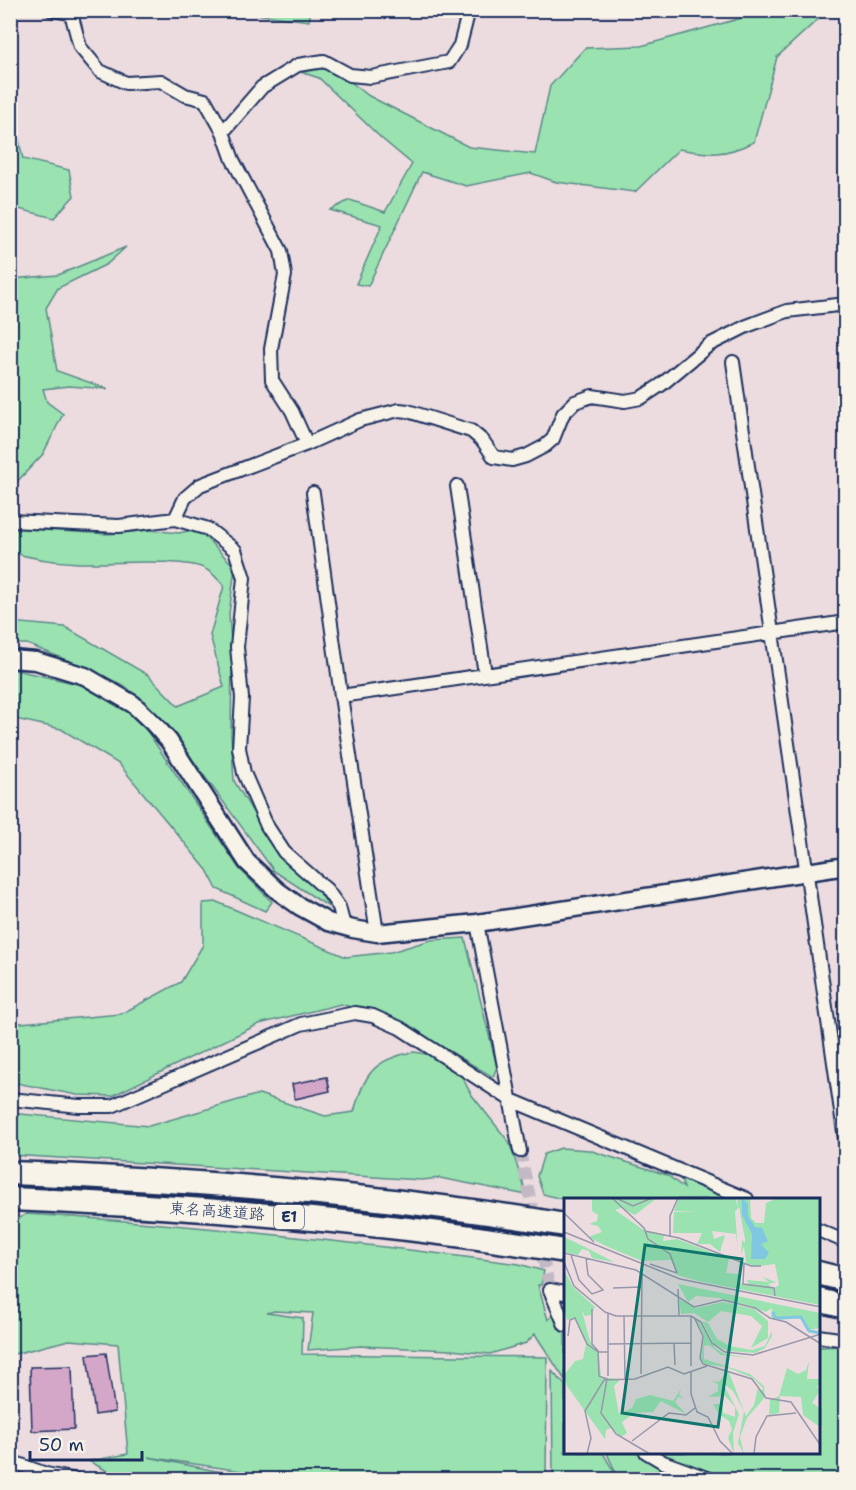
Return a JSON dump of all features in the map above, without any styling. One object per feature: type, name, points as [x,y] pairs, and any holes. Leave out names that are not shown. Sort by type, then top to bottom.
[{"type":"highway","name":"東名高速道路","points":[[10,1173],[267,1189],[381,1200],[564,1224]]},
{"type":"highway","name":"東名高速道路","points":[[10,1199],[231,1212],[367,1224],[564,1251]]},
{"type":"highway","points":[[820,1273],[846,1280]]},
{"type":"highway","points":[[820,1300],[846,1306]]},
{"type":"street","points":[[52,10],[71,13],[80,47],[100,71],[126,83],[161,81],[185,95],[205,100],[281,251],[285,275],[271,349],[272,380],[292,411],[307,444]]},
{"type":"street","points":[[223,132],[262,87],[298,65],[324,61],[350,75],[371,77],[449,62],[460,45],[469,10]]},
{"type":"street","points":[[175,519],[185,498],[200,485],[307,444],[360,420],[399,410],[471,431],[483,441],[494,457],[512,460],[526,456],[553,439],[563,414],[575,402],[592,396],[625,401],[641,398],[661,386],[709,345],[747,326],[787,311],[846,304]]},
{"type":"street","points":[[733,362],[844,1119],[846,1146]]},
{"type":"street","points":[[457,486],[485,674]]},
{"type":"street","points":[[313,493],[377,933]]},
{"type":"street","points":[[10,520],[119,526],[175,519],[208,529],[235,550],[244,578],[237,648],[242,698],[239,748],[244,773],[267,826],[284,852],[327,890],[339,907],[344,926]]},
{"type":"street","points":[[341,696],[846,622]]},
{"type":"street","points":[[10,658],[36,661],[74,672],[108,688],[133,704],[169,741],[247,862],[299,906],[328,922],[344,926],[377,933],[477,922],[846,866]]},
{"type":"street","points":[[477,922],[520,1151]]},
{"type":"street","points":[[10,1100],[79,1106],[112,1106],[301,1024],[355,1013],[373,1016],[400,1028],[511,1101],[745,1198]]},
{"type":"street","points":[[820,1230],[846,1242]]},
{"type":"street","points":[[564,1293],[550,1290],[564,1323]]},
{"type":"street","points":[[820,1336],[846,1340]]},
{"type":"street","points":[[649,1454],[663,1462],[712,1479]]},
{"type":"street","points":[[10,1461],[46,1474],[77,1479]]},
{"type":"green space","points":[[232,10],[311,11],[309,21]]},
{"type":"green space","points":[[755,11],[827,11],[777,57],[754,142],[734,150],[717,153],[679,149],[635,192],[556,182],[531,173],[466,186],[422,172],[368,286],[356,284],[382,225],[330,210],[350,200],[385,212],[412,164],[381,138],[319,78],[292,69],[324,61],[369,96],[469,147],[535,154],[550,86],[585,48],[641,46],[749,16]]},
{"type":"green space","points":[[10,110],[13,112],[23,159],[69,170],[74,196],[54,218],[11,207]]},
{"type":"green space","points":[[126,247],[107,264],[58,288],[46,308],[57,371],[108,389],[69,386],[43,389],[47,402],[63,414],[43,454],[11,488],[11,385],[16,386],[11,374],[11,279],[58,275]]},
{"type":"green space","points":[[10,528],[109,534],[149,530],[179,533],[197,529],[235,567],[229,614],[234,781],[276,850],[320,893],[329,907],[274,871],[164,721],[125,686],[27,644],[11,644],[11,622],[65,627],[148,675],[178,706],[224,687],[210,635],[224,586],[214,575],[197,566],[165,562],[70,563],[44,560],[11,552]]},
{"type":"green space","points":[[11,669],[87,686],[139,719],[238,867],[272,902],[265,911],[217,889],[207,870],[119,764],[61,729],[11,718]]},
{"type":"green space","points":[[217,902],[346,957],[391,952],[431,940],[465,938],[497,1067],[493,1077],[402,1023],[341,1004],[259,1024],[112,1096],[77,1095],[11,1082],[10,1024],[121,1014],[181,982],[203,945],[203,903]]},
{"type":"green space","points":[[414,1052],[432,1055],[449,1063],[462,1077],[471,1094],[509,1142],[527,1195],[440,1178],[422,1180],[11,1155],[10,1113],[149,1126],[259,1094],[325,1116],[354,1112],[362,1088],[372,1071],[389,1059]]},
{"type":"green space","points":[[561,1148],[589,1150],[667,1175],[684,1188],[680,1177],[732,1198],[564,1200],[543,1194],[537,1176],[544,1154]]},
{"type":"green space","points":[[26,1214],[212,1228],[519,1264],[544,1271],[541,1285],[538,1285],[548,1320],[556,1312],[564,1331],[564,1378],[535,1334],[526,1343],[490,1354],[361,1346],[308,1350],[313,1313],[274,1311],[267,1313],[303,1318],[302,1354],[547,1357],[546,1479],[294,1479],[148,1457],[255,1479],[139,1480],[109,1472],[89,1461],[128,1454],[118,1344],[69,1340],[14,1354],[10,1346],[11,1224]]},
{"type":"green space","points":[[845,1346],[845,1479],[726,1479],[687,1465],[706,1479],[619,1480],[607,1454],[820,1454],[820,1347]]},
{"type":"green space","points":[[552,1371],[564,1384],[564,1454],[604,1454],[618,1479],[553,1479]]},
{"type":"building","points":[[327,1077],[330,1091],[295,1099],[292,1084]]},
{"type":"building","points":[[106,1353],[115,1412],[95,1415],[87,1355]]},
{"type":"building","points":[[72,1366],[74,1429],[32,1431],[30,1367]]},
{"type":"tunnel","points":[[520,1151],[550,1290]]}]
